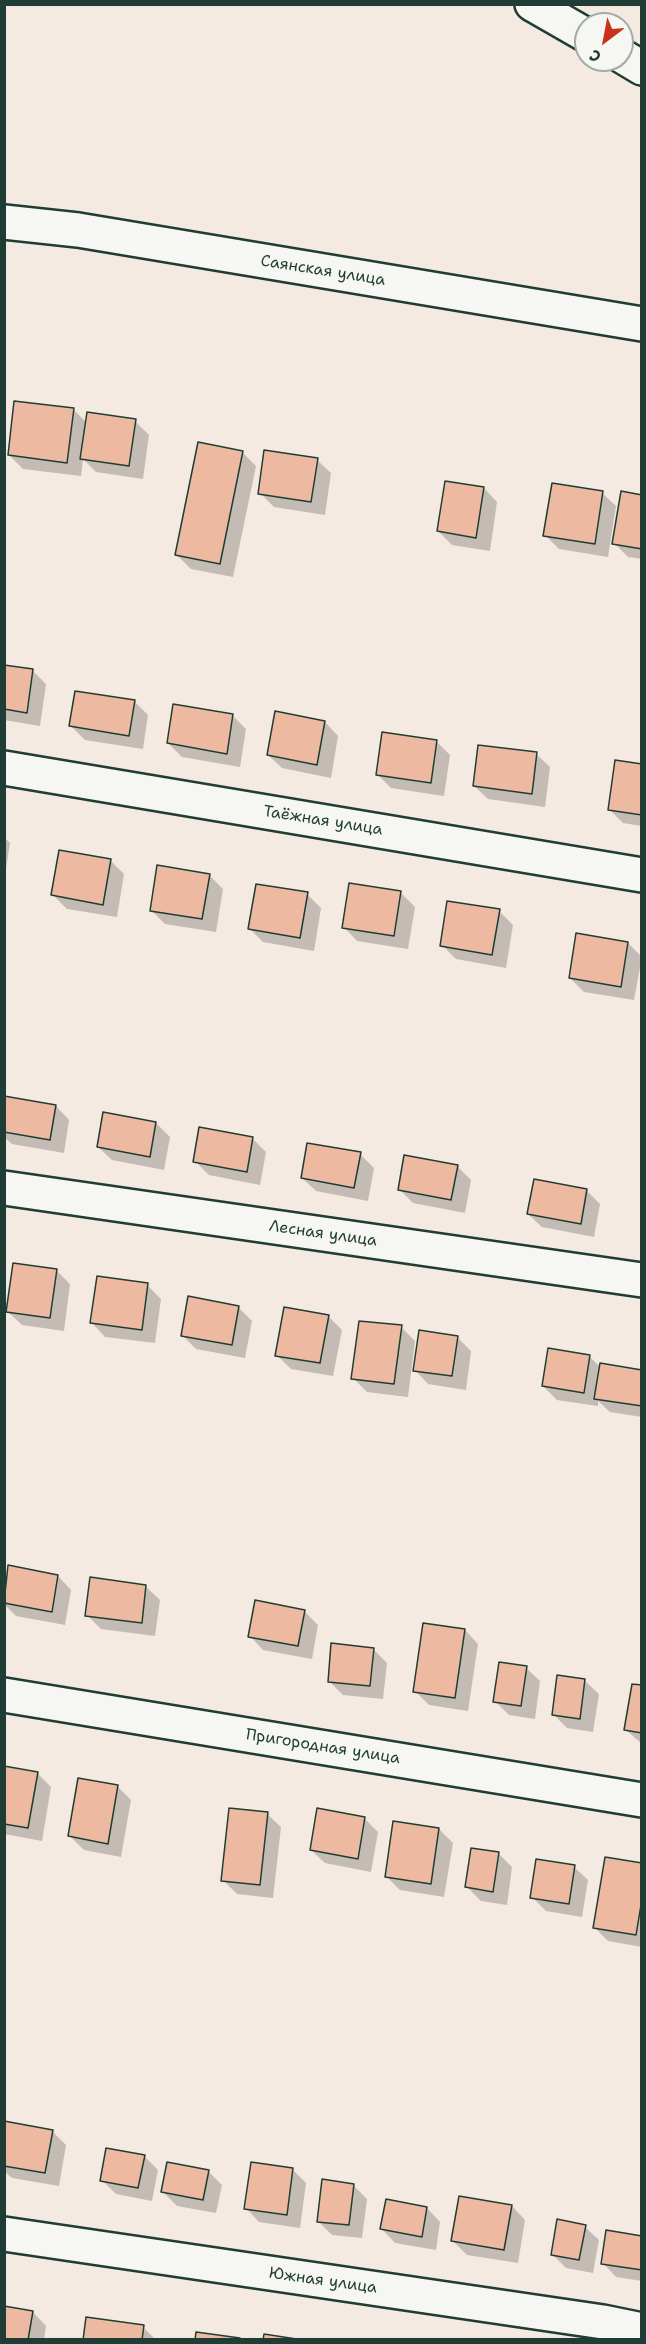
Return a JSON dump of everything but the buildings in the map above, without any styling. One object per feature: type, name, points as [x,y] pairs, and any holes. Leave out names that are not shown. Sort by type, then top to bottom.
[{"type":"street","points":[[532,4],[574,28]]},
{"type":"street","name":"Саянская улица","points":[[4,222],[78,230],[642,324]]},
{"type":"street","name":"Таёжная улица","points":[[4,768],[642,875]]},
{"type":"street","name":"Лесная улица","points":[[4,1188],[642,1280]]},
{"type":"street","name":"Пригородная улица","points":[[4,1695],[642,1800]]},
{"type":"street","name":"Южная улица","points":[[4,2234],[603,2322],[642,2330]]}]
